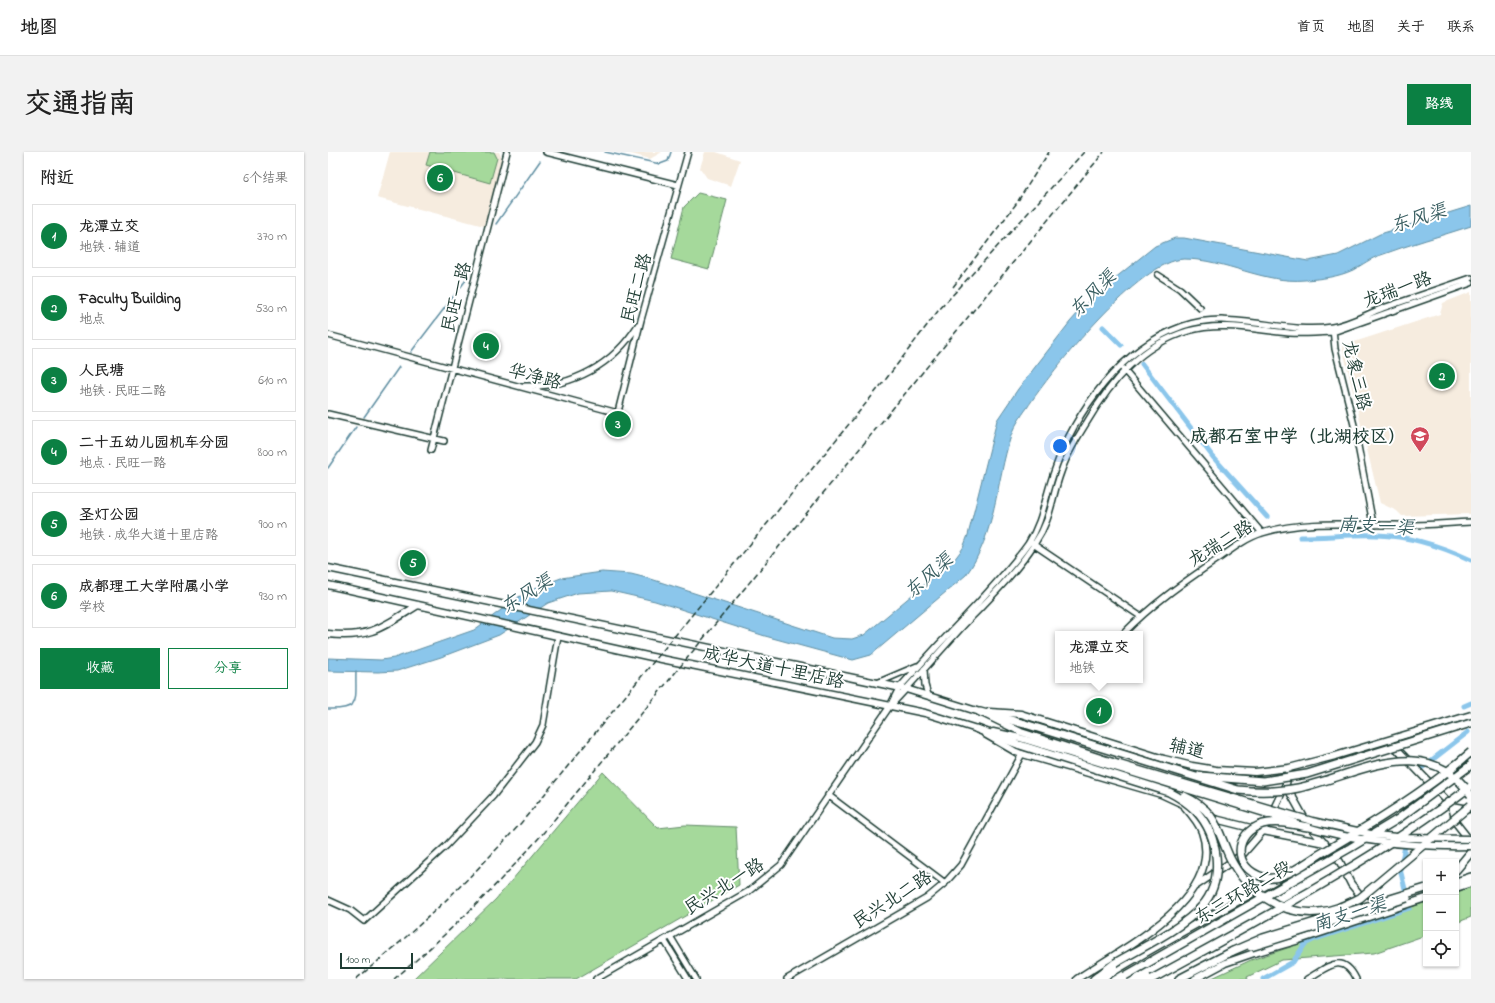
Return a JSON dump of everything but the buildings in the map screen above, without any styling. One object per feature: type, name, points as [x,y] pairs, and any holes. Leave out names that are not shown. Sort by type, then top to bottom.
[{"type":"highway","points":[[980,712],[1025,724],[1185,775],[1238,790],[1256,792],[1298,788],[1384,763],[1406,760],[1423,761],[1437,765],[1454,774],[1471,795]]},
{"type":"highway","points":[[1185,775],[1247,780],[1281,779],[1307,774],[1471,723]]},
{"type":"highway","points":[[977,729],[1020,738],[1186,797],[1200,805],[1218,825],[1230,858],[1250,888],[1275,904],[1296,910],[1319,912],[1344,906],[1360,898],[1471,805]]},
{"type":"highway","points":[[1094,979],[1344,841],[1457,764],[1471,752]]},
{"type":"highway","points":[[1457,764],[1471,764]]},
{"type":"highway","name":"东三环路二段","points":[[1122,978],[1380,830],[1450,782],[1471,764]]},
{"type":"highway","name":"东三环路二段","points":[[1152,979],[1304,895],[1389,845],[1471,787]]},
{"type":"highway","points":[[1101,979],[1118,965],[1182,924],[1194,914],[1203,906],[1214,883],[1217,869],[1216,851],[1212,836],[1197,812],[1185,801],[1169,792]]},
{"type":"highway","points":[[1284,875],[1264,878],[1252,873],[1243,865],[1241,860],[1241,846],[1244,838],[1255,827],[1270,823],[1308,827]]},
{"type":"highway","points":[[1459,866],[1471,852]]},
{"type":"highway","points":[[1459,881],[1471,877]]},
{"type":"highway","points":[[1179,979],[1233,951],[1263,938],[1423,889]]},
{"type":"highway","points":[[1233,951],[1264,944],[1423,893]]},
{"type":"main road","name":"成华大道十里店路","points":[[328,568],[551,613],[928,695],[980,712],[1020,738]]},
{"type":"main road","points":[[328,585],[418,605]]},
{"type":"main road","name":"成华大道十里店路","points":[[418,605],[925,713],[977,729],[1016,752],[1161,794],[1215,819],[1325,844]]},
{"type":"main road","points":[[328,634],[351,636],[371,633],[418,605]]},
{"type":"main road","name":"辅道","points":[[980,712],[1021,714],[1164,759],[1192,766],[1235,772],[1255,772],[1289,768],[1389,741],[1471,715]]},
{"type":"main road","points":[[1020,738],[1308,827],[1387,842],[1415,845],[1471,846]]},
{"type":"main road","points":[[1020,738],[1119,764],[1312,821],[1382,835],[1471,840]]},
{"type":"main road","points":[[1389,741],[1452,806],[1456,823],[1471,840]]},
{"type":"main road","points":[[1192,888],[1243,854],[1264,831],[1286,784],[1289,768]]},
{"type":"main road","points":[[1286,784],[1304,819],[1340,862],[1351,884],[1376,914]]},
{"type":"main road","points":[[1076,979],[1150,933],[1169,916],[1192,888],[1202,871],[1205,840],[1197,822],[1185,806]]},
{"type":"main road","points":[[1452,806],[1471,809]]},
{"type":"main road","points":[[1459,870],[1471,856]]},
{"type":"main road","points":[[1459,887],[1471,883]]},
{"type":"main road","points":[[1195,979],[1244,956],[1423,899]]},
{"type":"street","name":"民旺一路","points":[[431,450],[507,152]]},
{"type":"street","points":[[546,152],[678,185]]},
{"type":"street","name":"民旺二路","points":[[613,432],[641,320],[688,152]]},
{"type":"street","points":[[1158,274],[1180,289],[1200,308]]},
{"type":"street","name":"龙瑞一路","points":[[1333,329],[1471,278]]},
{"type":"street","name":"龙瑞一路","points":[[1333,329],[1471,283]]},
{"type":"street","points":[[514,385],[557,384],[585,374],[600,366],[615,353],[624,344],[641,320]]},
{"type":"street","points":[[1032,543],[1040,522],[1053,473],[1065,445],[1096,395],[1119,365],[1147,342],[1179,328],[1204,321],[1226,320],[1290,327],[1333,329]]},
{"type":"street","points":[[890,706],[906,690],[922,667],[1046,526],[1060,474],[1071,449],[1096,406],[1124,370],[1149,349],[1169,338],[1189,330],[1226,326],[1314,334],[1333,329]]},
{"type":"street","name":"龙象三路","points":[[1333,329],[1335,349],[1354,425],[1373,524]]},
{"type":"street","name":"华净路","points":[[328,335],[618,413]]},
{"type":"street","points":[[1119,365],[1262,533]]},
{"type":"street","points":[[328,414],[444,441]]},
{"type":"street","name":"龙瑞二路","points":[[1126,631],[1140,616],[1189,578],[1242,542],[1262,533],[1285,528],[1318,526],[1471,522]]},
{"type":"street","points":[[1032,543],[1140,616]]},
{"type":"street","points":[[328,900],[350,910],[364,921],[446,846],[493,796],[535,742],[543,725],[558,636]]},
{"type":"street","points":[[875,683],[922,667]]},
{"type":"street","points":[[890,706],[899,688],[922,667]]},
{"type":"street","points":[[922,667],[928,695]]},
{"type":"street","name":"民兴北一路","points":[[596,979],[749,890],[781,865],[890,706]]},
{"type":"street","name":"民兴北二路","points":[[788,979],[927,898],[944,883],[961,865],[1022,754]]},
{"type":"street","points":[[828,795],[944,883]]},
{"type":"street","points":[[670,936],[696,979]]},
{"type":"street","points":[[664,940],[688,979]]},
{"type":"street","points":[[1307,979],[1333,964],[1341,963],[1350,968],[1356,979]]},
{"type":"shaded area","points":[[390,152],[499,152],[502,158],[484,226],[377,198]]},
{"type":"shaded area","points":[[624,152],[662,152],[650,159]]},
{"type":"shaded area","points":[[705,152],[716,152],[740,160],[731,186],[707,178],[700,168]]},
{"type":"shaded area","name":"成都石室中学（北湖校区）","points":[[1471,292],[1471,514],[1402,516],[1397,511],[1380,503],[1342,346],[1440,314],[1443,303]]},
{"type":"green space","points":[[430,152],[494,152],[497,158],[490,183],[426,165]]},
{"type":"green space","points":[[698,193],[727,200],[709,269],[671,259],[684,207]]},
{"type":"green space","points":[[603,772],[658,828],[685,825],[736,827],[739,885],[576,979],[413,979],[496,899]]},
{"type":"green space","points":[[1471,886],[1471,917],[1459,922],[1459,895],[1459,891]]},
{"type":"green space","points":[[1423,903],[1423,936],[1374,953],[1282,960],[1247,977],[1248,979],[1210,979],[1251,960]]},
{"type":"water","name":"东风渠","points":[[1471,206],[1471,226],[1377,256],[1353,270],[1335,276],[1311,280],[1290,280],[1260,275],[1199,260],[1184,259],[1166,264],[1144,278],[1121,297],[1098,320],[1055,369],[1022,414],[1011,436],[984,542],[966,575],[871,655],[853,660],[765,636],[655,601],[611,591],[578,593],[548,603],[499,635],[441,657],[397,671],[328,671],[328,658],[381,660],[394,658],[474,630],[520,596],[535,588],[561,578],[602,572],[631,574],[651,579],[832,638],[852,639],[864,635],[954,560],[963,548],[968,535],[997,420],[1018,389],[1070,322],[1094,295],[1155,246],[1175,238],[1184,238],[1308,261],[1338,255],[1380,234]]},
{"type":"waterway","points":[[605,152],[660,164],[668,161],[671,152]]},
{"type":"waterway","points":[[496,224],[540,161]]},
{"type":"waterway","points":[[411,352],[466,280]]},
{"type":"waterway","name":"南支一渠","points":[[1103,327],[1121,345]]},
{"type":"waterway","name":"南支一渠","points":[[1142,364],[1213,457],[1267,517]]},
{"type":"waterway","points":[[364,417],[399,367]]},
{"type":"waterway","points":[[328,468],[356,427]]},
{"type":"waterway","name":"南支一渠","points":[[1300,537],[1368,535],[1401,537],[1437,546],[1471,560]]},
{"type":"waterway","points":[[328,709],[339,709],[352,705],[356,696],[356,671]]},
{"type":"waterway","name":"南支一渠","points":[[1464,706],[1471,703]]},
{"type":"waterway","name":"南支一渠","points":[[1423,767],[1468,732]]},
{"type":"waterway","name":"南支一渠","points":[[1405,889],[1400,869],[1406,842]]},
{"type":"waterway","name":"南支一渠","points":[[1263,979],[1293,962],[1305,944],[1313,940],[1410,908]]},
{"type":"railway","points":[[953,287],[1016,204],[1049,152]]},
{"type":"railway","points":[[356,979],[442,904],[482,865],[521,823],[886,379],[938,311],[1084,152]]},
{"type":"railway","points":[[394,979],[472,908],[509,871],[544,832],[1104,152]]},
{"type":"place","name":"成都理工大学附属小学","points":[[440,178]]},
{"type":"place","name":"二十五幼儿园机车分园","points":[[486,346]]},
{"type":"place","name":"Faculty Building","points":[[1442,376]]},
{"type":"place","name":"人民塘","points":[[618,424]]},
{"type":"place","name":"成都石室中学（北湖校区）","points":[[1420,453]]},
{"type":"place","name":"圣灯公园","points":[[413,563]]},
{"type":"place","name":"龙潭立交","points":[[1099,711]]}]
